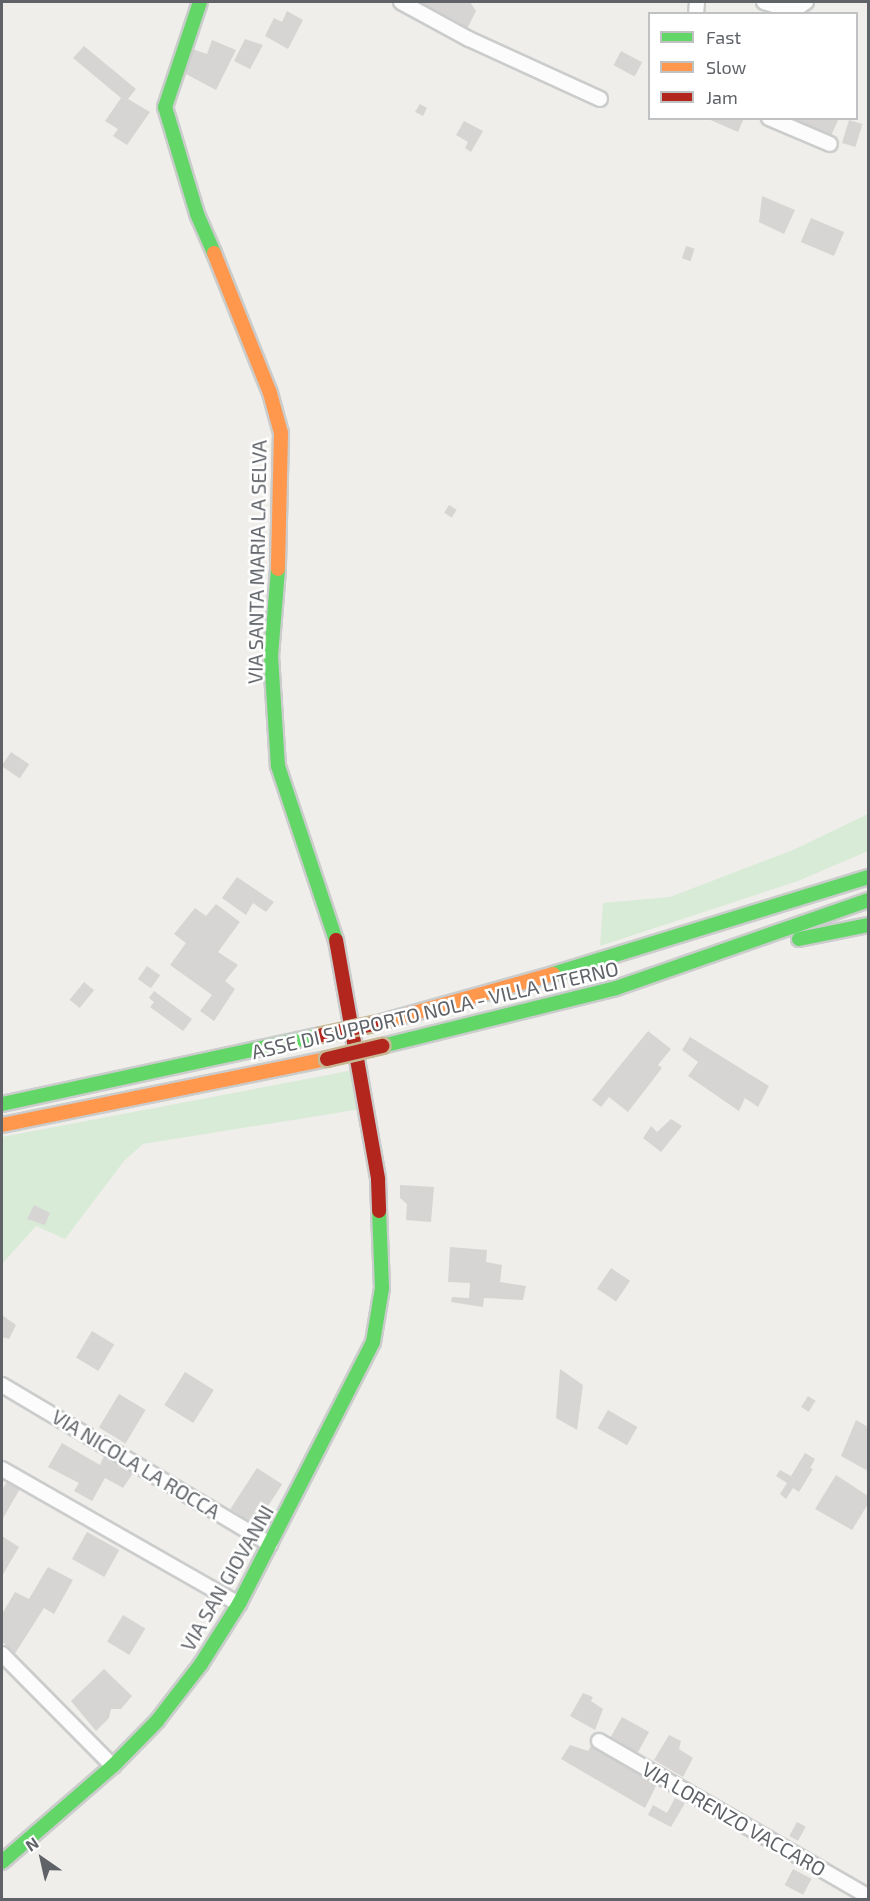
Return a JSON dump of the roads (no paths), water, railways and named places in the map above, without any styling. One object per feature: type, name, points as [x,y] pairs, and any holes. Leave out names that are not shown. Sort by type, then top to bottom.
[{"type":"main road","name":"VIA SANTA MARIA LA SELVA","points":[[200,2],[165,108],[197,214],[250,338],[281,433],[280,548],[271,656],[278,766],[336,938],[378,1179],[382,1235],[382,1288],[373,1342],[366,1357]]},
{"type":"main road","points":[[794,902],[868,868]]},
{"type":"main road","name":"ASSE DI SUPPORTO NOLA - VILLA LITERNO","points":[[2,1104],[378,1023],[543,975],[615,957],[868,877]]},
{"type":"main road","name":"ASSE DI SUPPORTO NOLA - VILLA LITERNO","points":[[2,1125],[327,1059],[546,1007],[616,988],[722,954],[868,900]]},
{"type":"main road","points":[[722,954],[868,925]]},
{"type":"main road","name":"VIA SAN GIOVANNI","points":[[2,1862],[113,1766],[157,1721],[201,1664],[239,1604],[366,1357]]},
{"type":"street","points":[[401,2],[469,39],[600,99]]},
{"type":"street","points":[[764,2],[793,11],[806,2]]},
{"type":"street","points":[[774,120],[830,144]]},
{"type":"street","name":"VIA NICOLA LA ROCCA","points":[[2,1385],[270,1544]]},
{"type":"street","points":[[2,1469],[239,1604]]},
{"type":"street","points":[[2,1654],[113,1766]]},
{"type":"street","name":"VIA LORENZO VACCARO","points":[[599,1741],[868,1896]]}]
